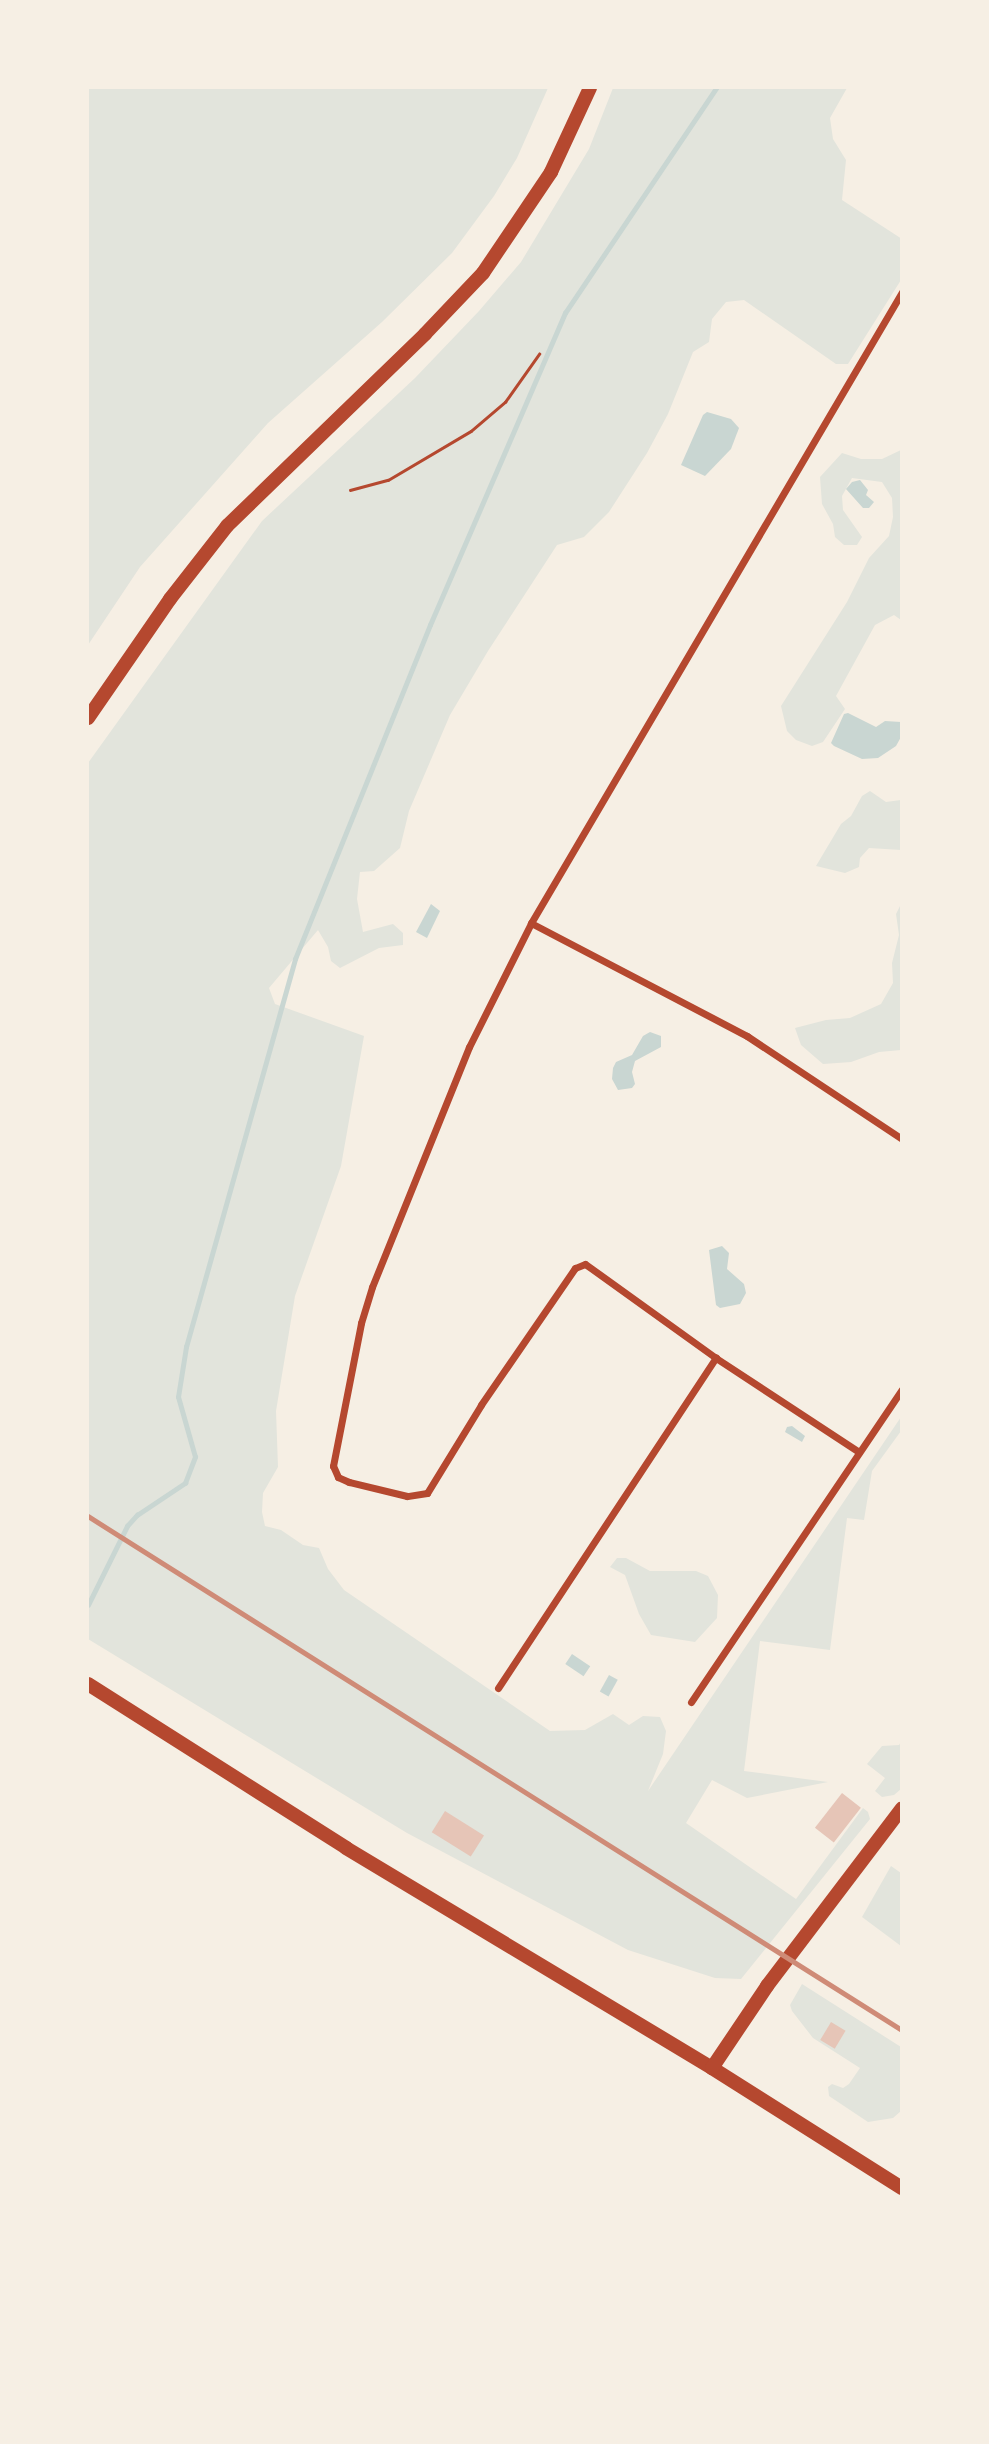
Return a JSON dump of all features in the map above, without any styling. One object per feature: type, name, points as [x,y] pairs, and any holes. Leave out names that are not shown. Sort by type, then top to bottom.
[{"type":"main road","points":[[88,719],[170,599],[227,526],[425,334],[483,273],[551,172],[590,88]]},
{"type":"main road","points":[[88,1684],[346,1848],[712,2068],[901,2188]]},
{"type":"main road","points":[[712,2068],[767,1986],[901,1808]]},
{"type":"street","points":[[859,1452],[716,1358],[592,1267],[581,1265],[575,1268],[481,1405],[427,1493],[407,1496],[343,1480],[335,1472],[334,1460],[356,1350],[372,1287],[469,1047],[531,923],[901,292]]},
{"type":"street","points":[[531,923],[747,1036],[901,1139]]},
{"type":"street","points":[[498,1688],[716,1358]]},
{"type":"street","points":[[691,1702],[901,1389]]},
{"type":"path","points":[[349,490],[388,480],[471,431],[505,402],[539,354]]},
{"type":"shaded area","points":[[88,88],[548,88],[517,158],[494,196],[452,253],[382,322],[268,423],[140,567],[88,645]]},
{"type":"shaded area","points":[[613,88],[847,88],[830,118],[833,139],[846,160],[842,200],[902,239],[901,280],[848,364],[836,364],[744,300],[726,302],[712,319],[709,342],[693,352],[668,414],[647,453],[609,512],[584,537],[557,545],[488,651],[450,715],[409,811],[400,848],[374,871],[360,872],[357,899],[363,932],[393,924],[403,933],[403,945],[379,948],[340,968],[331,961],[328,947],[318,930],[269,988],[275,1004],[364,1036],[341,1166],[295,1296],[276,1411],[278,1467],[263,1493],[262,1512],[265,1526],[281,1530],[303,1545],[319,1548],[328,1569],[344,1590],[550,1731],[585,1730],[613,1714],[629,1725],[643,1716],[660,1717],[666,1731],[663,1754],[648,1791],[901,1417],[901,1431],[872,1471],[864,1520],[847,1518],[830,1650],[760,1641],[744,1771],[828,1782],[747,1798],[712,1780],[686,1823],[796,1899],[863,1808],[868,1812],[870,1819],[741,1979],[715,1978],[628,1950],[407,1833],[88,1639],[88,763],[262,521],[415,378],[521,262],[589,149]]},
{"type":"shaded area","points":[[707,412],[731,419],[739,428],[731,449],[705,476],[681,465],[703,415]]},
{"type":"shaded area","points":[[901,450],[901,620],[894,615],[875,625],[836,696],[845,709],[823,742],[812,746],[796,740],[787,731],[781,706],[847,602],[869,558],[889,536],[893,517],[892,498],[882,482],[852,478],[842,496],[843,510],[862,537],[857,545],[844,545],[835,537],[833,524],[822,504],[820,477],[842,453],[861,459],[882,459]]},
{"type":"shaded area","points":[[860,480],[868,490],[866,495],[874,502],[869,508],[863,508],[846,489],[852,482]]},
{"type":"shaded area","points":[[848,713],[876,727],[885,721],[901,722],[901,737],[896,746],[878,758],[862,759],[834,746],[831,743],[844,714]]},
{"type":"shaded area","points":[[870,791],[886,802],[901,800],[901,850],[869,848],[860,858],[859,867],[845,873],[816,866],[841,824],[851,816],[862,796]]},
{"type":"shaded area","points":[[431,904],[440,911],[427,938],[416,932]]},
{"type":"shaded area","points":[[901,904],[901,1050],[879,1052],[851,1062],[823,1064],[801,1045],[795,1028],[826,1020],[850,1018],[881,1004],[893,983],[892,963],[899,935],[896,914]]},
{"type":"shaded area","points":[[650,1032],[661,1036],[661,1047],[635,1061],[632,1072],[635,1084],[632,1088],[618,1090],[612,1079],[616,1062],[632,1055],[643,1036]]},
{"type":"shaded area","points":[[722,1246],[729,1253],[727,1269],[744,1284],[746,1293],[740,1304],[720,1308],[716,1305],[709,1250]]},
{"type":"shaded area","points":[[792,1426],[805,1436],[802,1442],[785,1432],[787,1427]]},
{"type":"shaded area","points":[[617,1558],[626,1558],[650,1571],[696,1571],[708,1576],[718,1595],[717,1618],[695,1642],[651,1635],[639,1614],[625,1575],[610,1567]]},
{"type":"shaded area","points":[[572,1654],[590,1666],[584,1676],[565,1664]]},
{"type":"shaded area","points":[[609,1675],[618,1680],[609,1696],[600,1692]]},
{"type":"shaded area","points":[[901,1742],[901,1789],[894,1795],[882,1797],[875,1791],[885,1778],[867,1764],[882,1746],[899,1745]]},
{"type":"shaded area","points":[[891,1866],[901,1873],[901,1946],[862,1917]]},
{"type":"shaded area","points":[[802,1984],[901,2047],[901,2111],[893,2118],[868,2122],[829,2096],[828,2087],[832,2084],[843,2088],[860,2068],[813,2038],[792,2011],[790,2005]]},
{"type":"building","points":[[842,1793],[861,1808],[834,1842],[815,1828]]},
{"type":"building","points":[[445,1811],[484,1835],[471,1857],[432,1832]]},
{"type":"building","points":[[831,2022],[846,2031],[835,2049],[820,2040]]},
{"type":"waterway","points":[[88,1605],[127,1526],[137,1515],[185,1483],[195,1457],[178,1397],[186,1347],[295,959],[430,625],[565,313],[716,88]]},
{"type":"railway","points":[[88,1516],[902,2030]]}]
